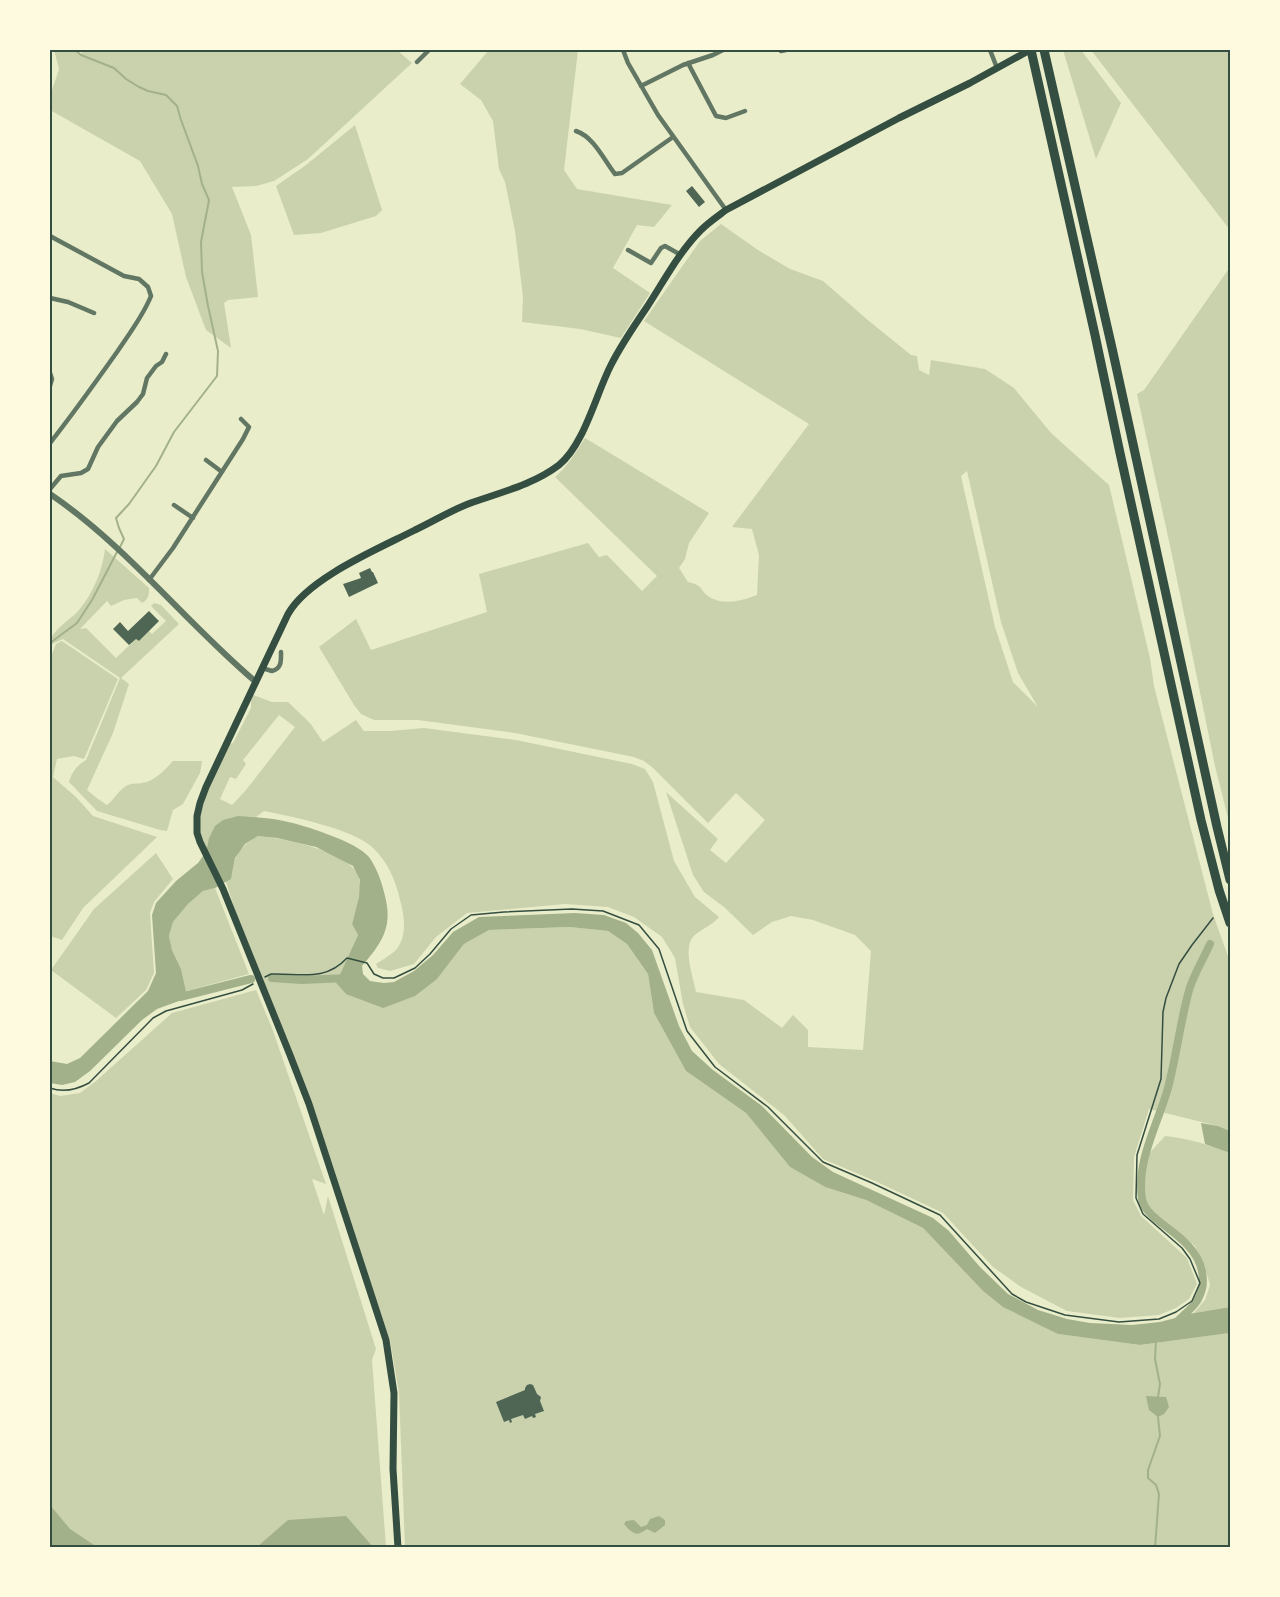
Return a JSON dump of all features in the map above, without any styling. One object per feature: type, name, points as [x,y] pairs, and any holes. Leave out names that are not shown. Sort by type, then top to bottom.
[{"type":"highway","points":[[1030,50],[1095,334],[1201,820],[1230,923]]},
{"type":"highway","points":[[1044,50],[1230,880]]},
{"type":"main road","points":[[398,1548],[393,1469],[394,1393],[386,1340],[291,1055],[223,890],[200,842],[196,825],[200,803],[293,605],[318,583],[365,556],[465,505],[499,494],[548,473],[562,462],[586,425],[606,375],[620,348],[681,255],[702,229],[726,210],[1030,50]]},
{"type":"street","points":[[417,62],[429,50]]},
{"type":"street","points":[[622,50],[658,115],[726,210]]},
{"type":"street","points":[[641,86],[688,63],[723,50]]},
{"type":"street","points":[[990,50],[997,68]]},
{"type":"street","points":[[688,63],[716,116],[726,118],[745,111]]},
{"type":"street","points":[[576,131],[583,133],[592,142],[615,174],[622,173],[673,137]]},
{"type":"street","points":[[50,236],[124,276],[139,279],[148,287],[152,296],[147,308],[121,346],[50,443]]},
{"type":"street","points":[[628,250],[651,263],[661,248],[665,246],[681,255]]},
{"type":"street","points":[[50,298],[68,302],[94,313]]},
{"type":"street","points":[[166,354],[162,362],[147,378],[143,394],[117,421],[98,447],[88,469],[81,473],[61,476],[50,492],[114,546],[256,682]]},
{"type":"street","points":[[50,373],[52,379],[50,386]]},
{"type":"street","points":[[149,580],[173,548],[243,440],[249,427],[241,419]]},
{"type":"street","points":[[206,460],[222,471]]},
{"type":"street","points":[[174,505],[193,518]]},
{"type":"street","points":[[262,668],[272,671],[278,668],[281,652]]},
{"type":"path","points":[[50,1088],[68,1091],[89,1083],[153,1018],[166,1011],[242,990],[271,974],[321,974],[332,971],[347,958],[368,964],[374,974],[383,978],[394,978],[415,968],[451,929],[471,915],[572,909],[603,911],[639,925],[659,949],[687,1031],[715,1067],[768,1107],[823,1162],[940,1215],[1011,1294],[1026,1302],[1065,1315],[1119,1322],[1159,1319],[1176,1312],[1192,1301],[1200,1283],[1190,1258],[1182,1248],[1143,1214],[1136,1198],[1137,1155],[1161,1079],[1164,1012],[1167,998],[1179,964],[1213,918]]},
{"type":"shaded area","points":[[54,50],[75,50],[81,54],[84,50],[397,50],[412,63],[308,159],[274,181],[256,186],[232,187],[251,235],[258,297],[228,300],[224,303],[231,348],[206,330],[186,277],[172,214],[140,161],[50,110],[50,96],[59,69]]},
{"type":"shaded area","points":[[489,50],[578,50],[564,170],[577,189],[672,205],[654,227],[637,225],[613,268],[650,293],[621,338],[580,329],[522,322],[523,297],[515,231],[505,182],[499,169],[493,121],[481,100],[460,84]]},
{"type":"shaded area","points":[[1063,50],[1081,50],[1121,103],[1096,159]]},
{"type":"shaded area","points":[[1091,50],[1230,50],[1230,230]]},
{"type":"shaded area","points":[[355,125],[382,210],[376,216],[321,233],[294,235],[276,186]]},
{"type":"shaded area","points":[[721,224],[790,269],[823,281],[911,355],[917,356],[919,370],[929,375],[931,360],[985,369],[1014,388],[1051,433],[1109,485],[1150,658],[1154,686],[1213,914],[1230,962],[1230,1131],[1149,1109],[1134,1157],[1133,1200],[1141,1216],[1187,1258],[1197,1284],[1189,1299],[1176,1308],[1159,1315],[1120,1318],[1067,1311],[1021,1287],[993,1267],[943,1213],[823,1159],[784,1115],[719,1064],[690,1027],[683,1004],[675,958],[662,937],[634,917],[608,907],[565,904],[467,913],[436,937],[414,964],[390,971],[378,968],[376,964],[399,946],[404,925],[402,908],[388,867],[372,847],[363,840],[321,824],[264,811],[256,817],[229,819],[222,822],[212,833],[206,852],[200,835],[200,804],[229,744],[233,743],[251,708],[253,695],[272,702],[288,702],[310,723],[323,742],[356,720],[364,731],[424,728],[516,740],[632,764],[645,769],[653,782],[674,861],[695,897],[719,917],[696,934],[689,945],[689,961],[696,992],[744,1000],[782,1028],[793,1015],[808,1030],[808,1047],[863,1050],[871,951],[855,935],[813,920],[791,916],[772,922],[753,935],[724,907],[704,892],[693,875],[666,792],[718,839],[710,850],[726,863],[765,820],[736,793],[708,823],[652,767],[634,757],[515,733],[418,720],[374,720],[361,714],[354,705],[319,647],[356,619],[371,650],[487,612],[479,574],[588,543],[599,557],[607,555],[642,591],[657,576],[555,477],[568,464],[585,438],[709,513],[689,543],[685,559],[679,568],[688,582],[699,586],[708,596],[719,601],[739,601],[757,595],[759,555],[752,529],[732,527],[809,424],[644,321],[700,241]],"holes":[[[967,471],[1001,622],[1018,673],[1038,707],[1013,682],[995,627],[961,476]],[[279,715],[295,727],[232,805],[220,799],[230,777],[236,779],[246,764],[243,760]]]},
{"type":"shaded area","points":[[1230,267],[1230,826],[1215,766],[1137,394],[1144,390]]},
{"type":"shaded area","points":[[105,549],[149,588],[148,597],[142,603],[137,598],[124,600],[111,606],[107,601],[80,629],[86,628],[116,658],[136,639],[139,641],[149,631],[152,634],[166,621],[151,606],[154,603],[161,605],[179,624],[121,678],[129,684],[113,733],[87,790],[107,805],[125,787],[155,778],[173,761],[202,761],[200,773],[183,804],[173,810],[167,831],[97,811],[69,782],[75,769],[86,760],[120,678],[63,639],[50,645],[53,635],[79,610],[89,596],[102,565]]},
{"type":"shaded area","points":[[62,641],[118,679],[84,759],[74,756],[57,759],[53,777],[93,816],[157,837],[83,908],[62,940],[50,936],[50,659],[56,644]]},
{"type":"shaded area","points":[[238,816],[278,820],[304,826],[342,840],[363,851],[369,857],[382,886],[388,917],[380,942],[362,966],[363,974],[370,981],[394,982],[414,971],[433,955],[453,932],[479,917],[575,913],[604,915],[626,923],[652,950],[679,1026],[692,1051],[713,1070],[762,1106],[812,1157],[833,1172],[933,1218],[949,1231],[980,1267],[1008,1294],[1038,1310],[1090,1323],[1132,1325],[1160,1322],[1230,1307],[1230,1333],[1140,1345],[1058,1334],[1003,1307],[982,1290],[923,1228],[866,1200],[825,1187],[790,1167],[746,1113],[686,1071],[654,1013],[648,974],[627,944],[608,931],[569,927],[489,930],[464,944],[437,979],[415,996],[383,1008],[346,994],[336,983],[358,935],[352,924],[359,897],[360,880],[353,866],[316,847],[277,838],[258,836],[245,844],[235,858],[231,879],[215,888],[203,891],[173,922],[169,936],[186,991],[179,1001],[157,1009],[142,1020],[90,1071],[75,1082],[62,1085],[50,1083],[50,1061],[67,1064],[80,1058],[148,991],[156,973],[152,915],[156,903],[176,881],[198,863],[206,852],[215,826],[223,820]]},
{"type":"shaded area","points":[[258,836],[317,849],[347,862],[356,871],[360,887],[352,924],[358,935],[336,983],[346,994],[437,979],[464,944],[489,930],[569,927],[608,931],[627,944],[648,974],[654,1013],[686,1071],[746,1113],[790,1167],[825,1187],[866,1200],[923,1228],[982,1290],[1058,1334],[1140,1345],[1230,1333],[1230,1547],[405,1547],[399,1393],[390,1340],[288,1042],[254,969],[226,882],[232,875],[238,852]]},
{"type":"shaded area","points":[[156,853],[173,879],[154,902],[150,913],[154,973],[146,990],[116,1018],[51,970],[94,909]]},
{"type":"shaded area","points":[[215,888],[249,974],[186,991],[169,936],[173,922],[188,904],[203,891]]},
{"type":"shaded area","points":[[256,990],[272,1028],[326,1184],[312,1179],[324,1215],[328,1196],[376,1349],[372,1360],[386,1547],[50,1547],[50,1093],[60,1096],[80,1093],[172,1013]]},
{"type":"shaded area","points":[[1201,1123],[1230,1131],[1230,1153],[1205,1144]]},
{"type":"shaded area","points":[[1165,1136],[1198,1142],[1230,1153],[1230,1307],[1194,1313],[1205,1300],[1210,1285],[1205,1267],[1195,1246],[1150,1210],[1144,1200],[1146,1157]]},
{"type":"shaded area","points":[[1146,1396],[1166,1397],[1169,1407],[1164,1414],[1158,1417],[1149,1410]]},
{"type":"shaded area","points":[[50,1505],[70,1529],[97,1547],[50,1547]]},
{"type":"shaded area","points":[[346,1516],[373,1547],[257,1547],[288,1520]]},
{"type":"shaded area","points":[[659,1516],[665,1520],[665,1525],[655,1533],[647,1529],[636,1534],[624,1524],[626,1521],[634,1520],[641,1527],[647,1525],[650,1519]]},
{"type":"building","points":[[692,186],[705,202],[699,207],[686,191]]},
{"type":"building","points":[[370,568],[378,583],[349,597],[343,584],[361,578],[359,573]]},
{"type":"building","points":[[149,611],[159,621],[139,641],[136,639],[129,645],[113,629],[120,622],[128,631]]},
{"type":"building","points":[[530,1384],[541,1397],[540,1401],[544,1411],[535,1414],[536,1417],[533,1418],[532,1416],[525,1419],[523,1415],[511,1419],[510,1423],[509,1420],[504,1422],[496,1402],[525,1390]]},
{"type":"waterway","points":[[55,50],[75,50],[81,55],[114,68],[139,87],[166,95],[177,106],[209,200],[201,242],[202,272],[218,351],[217,376],[174,432],[156,466],[116,518],[124,539],[120,547]]},
{"type":"waterway","points":[[50,643],[77,623],[117,552]]},
{"type":"waterway","points":[[1175,1324],[1197,1301],[1202,1286],[1202,1271],[1190,1248],[1145,1207],[1142,1199],[1142,1171],[1168,1088],[1190,988],[1210,944]]},
{"type":"waterway","points":[[272,978],[301,980],[349,978]]},
{"type":"waterway","points":[[173,997],[251,979]]},
{"type":"waterway","points":[[1156,1340],[1155,1359],[1160,1384],[1158,1397]]},
{"type":"waterway","points":[[1155,1548],[1159,1494],[1156,1485],[1148,1478],[1148,1470],[1160,1436],[1158,1417]]}]
